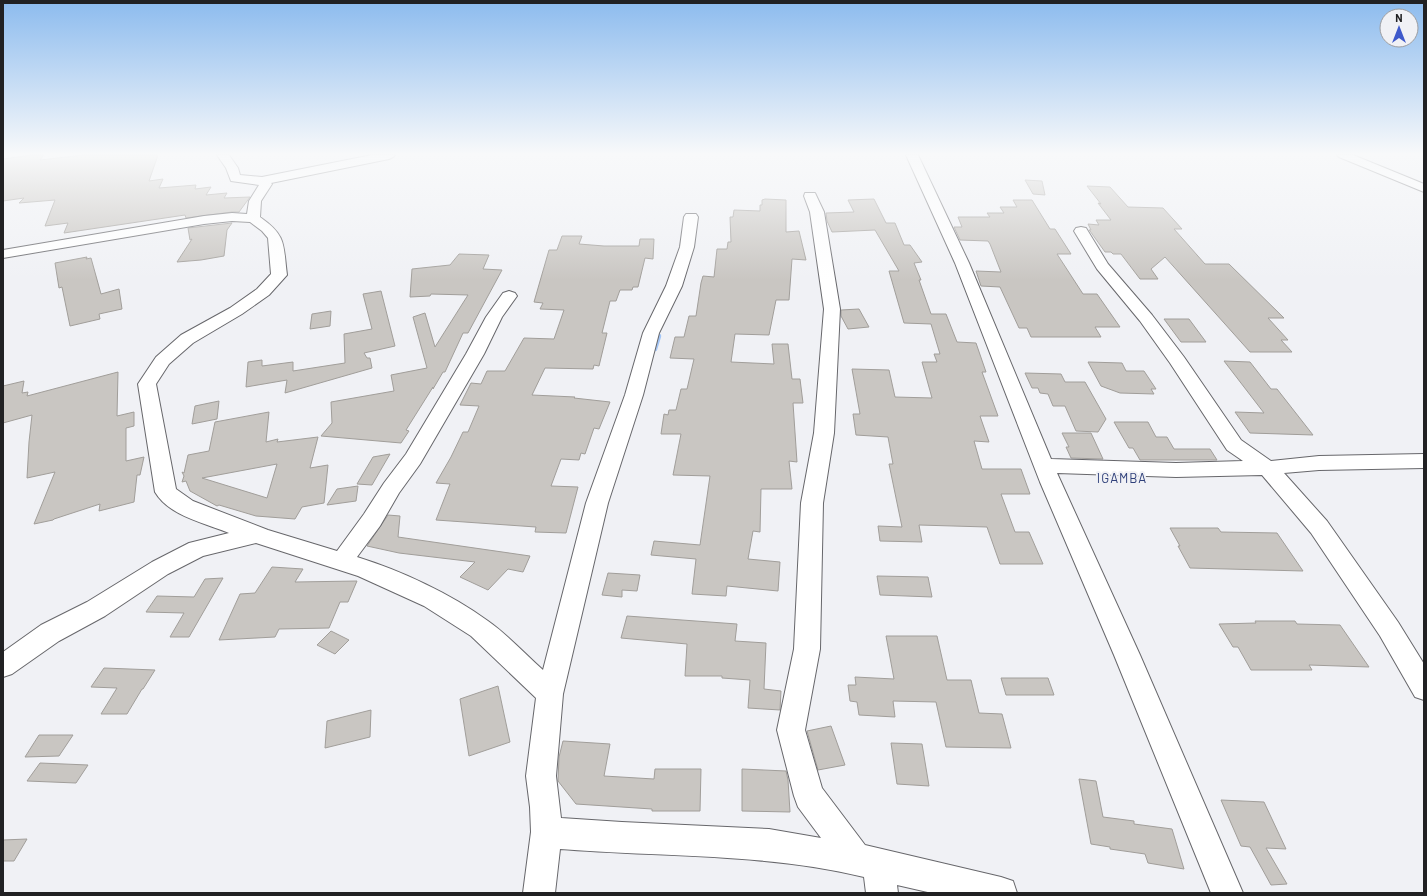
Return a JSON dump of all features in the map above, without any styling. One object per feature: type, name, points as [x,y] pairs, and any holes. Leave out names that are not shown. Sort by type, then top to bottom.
[{"type":"street","points":[[253,218],[255,201],[258,197]]},
{"type":"street","points":[[810,197],[817,212],[832,309],[824,433],[812,503],[807,649],[791,730],[809,796],[872,872]]},
{"type":"street","points":[[931,197],[962,263],[1044,466],[1127,655],[1227,893]]},
{"type":"street","points":[[3,254],[204,220],[232,217],[253,218],[267,228],[275,238],[279,275],[262,292],[236,311],[187,339],[162,361],[147,384],[166,492],[184,507],[257,534],[366,569],[433,599],[480,629],[550,694]]},
{"type":"street","points":[[539,893],[546,832],[545,807],[541,776],[550,694],[597,503],[634,395],[651,333],[674,286],[687,247],[691,217]]},
{"type":"street","points":[[1081,231],[1102,266],[1146,318],[1178,361],[1234,445],[1267,468],[1319,526],[1389,629],[1424,688]]},
{"type":"street","points":[[342,561],[372,520],[391,488],[413,459],[454,390],[494,317],[509,296]]},
{"type":"street","points":[[1044,466],[1176,470],[1267,468],[1319,462],[1423,462]]},
{"type":"street","points":[[3,666],[50,633],[96,609],[160,568],[197,549],[257,534]]},
{"type":"street","points":[[546,832],[622,838],[769,845],[872,872],[1001,893]]},
{"type":"building","points":[[3,197],[250,197],[239,212],[186,218],[185,215],[64,233],[68,223],[45,226],[55,200],[19,203],[24,198],[3,201]]},
{"type":"building","points":[[1095,197],[1119,197],[1128,207],[1163,208],[1182,229],[1174,229],[1205,264],[1229,264],[1284,318],[1268,318],[1288,340],[1281,340],[1292,352],[1250,352],[1165,257],[1151,269],[1158,279],[1140,279],[1121,254],[1105,252],[1089,230],[1091,230],[1088,224],[1099,225],[1096,220],[1111,220],[1098,203],[1101,204]]},
{"type":"building","points":[[874,199],[886,223],[895,223],[904,245],[910,245],[922,262],[914,263],[921,280],[919,280],[931,314],[946,314],[957,342],[976,343],[986,372],[982,372],[998,416],[980,416],[989,442],[974,441],[982,469],[1021,469],[1030,494],[1001,494],[1015,532],[1029,532],[1043,564],[1000,564],[987,527],[919,525],[922,542],[880,541],[878,526],[902,527],[889,464],[893,464],[888,437],[856,435],[853,414],[860,414],[852,369],[889,370],[895,397],[932,398],[922,362],[937,362],[934,354],[940,354],[931,324],[904,323],[889,271],[899,271],[875,230],[832,232],[827,221],[826,213],[854,212],[848,200]]},
{"type":"building","points":[[762,200],[786,200],[786,232],[799,231],[806,260],[792,259],[789,300],[776,300],[769,335],[735,334],[731,362],[774,364],[772,344],[788,344],[792,379],[800,379],[803,403],[793,403],[797,462],[789,461],[792,489],[761,489],[760,532],[753,531],[748,559],[780,562],[778,591],[727,586],[726,596],[692,594],[696,559],[651,555],[654,541],[700,545],[710,476],[673,475],[681,434],[661,434],[664,414],[668,415],[669,410],[676,410],[681,389],[687,389],[694,359],[670,358],[675,337],[684,337],[689,316],[696,316],[703,276],[714,277],[717,249],[727,249],[728,242],[731,242],[730,217],[733,217],[734,210],[760,211]]},
{"type":"building","points":[[1013,200],[1032,200],[1050,229],[1055,229],[1071,254],[1057,254],[1083,294],[1097,294],[1120,327],[1095,327],[1101,337],[1031,337],[1027,328],[1019,328],[1000,287],[981,286],[976,271],[1001,272],[990,244],[988,241],[960,240],[954,227],[962,227],[958,217],[990,217],[987,213],[1004,213],[1000,207],[1017,207]]},
{"type":"building","points":[[232,223],[227,230],[224,256],[177,262],[192,239],[190,240],[188,228]]},
{"type":"building","points":[[562,236],[582,236],[579,244],[604,246],[639,246],[640,239],[654,239],[653,259],[645,258],[638,287],[633,287],[632,290],[620,290],[616,301],[610,301],[602,333],[607,333],[599,366],[594,365],[593,369],[545,368],[532,395],[575,397],[574,398],[610,402],[599,429],[594,428],[585,454],[581,453],[579,460],[561,459],[551,486],[578,487],[566,533],[535,532],[536,527],[436,520],[450,484],[436,483],[463,432],[468,432],[479,406],[460,405],[471,383],[481,384],[487,371],[505,371],[524,338],[554,339],[564,310],[540,309],[543,303],[534,302],[549,250],[557,250]]},
{"type":"building","points":[[459,254],[489,255],[483,269],[502,270],[468,333],[463,333],[445,372],[443,372],[406,430],[409,431],[401,443],[321,436],[332,423],[331,402],[394,391],[391,375],[427,368],[413,317],[425,313],[435,347],[468,295],[431,294],[430,296],[410,297],[412,269],[450,265]]},
{"type":"building","points":[[87,257],[86,259],[91,258],[101,294],[119,289],[122,309],[99,314],[100,319],[70,326],[62,287],[59,288],[55,263]]},
{"type":"building","points":[[381,291],[395,346],[364,353],[367,358],[370,358],[372,368],[285,393],[287,380],[246,387],[248,362],[262,360],[262,366],[293,362],[293,371],[345,363],[344,334],[372,329],[363,294]]},
{"type":"building","points":[[859,309],[869,327],[848,329],[841,316],[841,310]]},
{"type":"building","points":[[331,311],[330,326],[310,329],[312,314]]},
{"type":"building","points":[[1164,319],[1189,319],[1206,342],[1181,342]]},
{"type":"building","points":[[1224,361],[1250,362],[1271,389],[1277,389],[1313,435],[1250,433],[1235,412],[1264,413]]},
{"type":"building","points":[[1088,362],[1122,363],[1126,371],[1144,371],[1156,389],[1151,389],[1154,394],[1120,393],[1101,386]]},
{"type":"building","points":[[118,372],[117,416],[134,412],[134,426],[126,428],[126,461],[144,457],[140,475],[137,475],[134,502],[99,511],[100,504],[53,520],[34,524],[55,472],[27,478],[32,415],[3,423],[3,386],[24,381],[22,393],[28,392],[27,396]]},
{"type":"building","points":[[1025,373],[1061,374],[1065,382],[1085,382],[1106,419],[1098,432],[1076,431],[1065,406],[1053,406],[1048,394],[1040,393],[1038,388],[1032,388]]},
{"type":"building","points":[[219,401],[217,419],[192,424],[195,406]]},
{"type":"building","points":[[269,412],[266,442],[278,439],[277,442],[318,437],[310,468],[328,465],[324,503],[302,507],[295,519],[256,516],[219,505],[217,506],[190,491],[186,481],[182,482],[184,476],[182,472],[184,473],[188,455],[209,451],[215,422]],"holes":[[[277,464],[267,498],[202,478]]]},
{"type":"building","points":[[1114,422],[1148,422],[1156,437],[1167,437],[1174,449],[1210,449],[1217,460],[1140,460],[1133,448],[1129,448]]},
{"type":"building","points":[[1062,433],[1091,433],[1103,459],[1071,458],[1066,447],[1069,447]]},
{"type":"building","points":[[390,454],[372,485],[357,484],[373,457]]},
{"type":"building","points":[[358,486],[356,501],[327,505],[337,489]]},
{"type":"building","points":[[388,515],[400,516],[398,537],[530,556],[523,572],[508,569],[488,590],[460,577],[475,562],[399,553],[367,546]]},
{"type":"building","points":[[1170,528],[1218,528],[1221,532],[1277,533],[1303,571],[1190,568]]},
{"type":"building","points":[[272,567],[303,569],[295,582],[357,581],[348,602],[340,602],[329,628],[279,629],[275,637],[219,640],[240,594],[255,593]]},
{"type":"building","points":[[608,573],[640,575],[637,591],[622,590],[622,597],[602,595]]},
{"type":"building","points":[[877,576],[928,577],[932,597],[880,595]]},
{"type":"building","points":[[223,578],[189,637],[170,637],[184,613],[146,612],[157,596],[194,597],[205,579]]},
{"type":"building","points":[[627,616],[737,624],[735,641],[766,643],[764,689],[781,691],[780,710],[748,708],[750,680],[722,678],[722,676],[685,676],[687,644],[621,638]]},
{"type":"building","points":[[1255,621],[1295,621],[1297,624],[1340,625],[1369,667],[1309,665],[1312,670],[1251,670],[1238,647],[1233,647],[1219,624],[1256,623]]},
{"type":"building","points":[[331,631],[349,640],[335,654],[317,645]]},
{"type":"building","points":[[886,636],[937,636],[947,680],[971,680],[979,713],[1002,714],[1011,748],[946,747],[936,702],[893,701],[895,717],[859,715],[857,702],[850,701],[848,685],[856,685],[855,677],[894,679]]},
{"type":"building","points":[[104,668],[155,670],[127,714],[101,714],[117,688],[91,687]]},
{"type":"building","points":[[1001,678],[1048,678],[1054,695],[1006,695]]},
{"type":"building","points":[[498,686],[510,742],[469,756],[460,699]]},
{"type":"building","points":[[371,710],[370,737],[325,748],[327,721]]},
{"type":"building","points":[[831,726],[845,765],[818,770],[807,731]]},
{"type":"building","points":[[39,735],[73,735],[59,756],[25,757]]},
{"type":"building","points":[[563,741],[610,744],[604,776],[654,779],[655,769],[701,769],[700,811],[652,811],[652,809],[576,804],[558,781],[559,757]]},
{"type":"building","points":[[891,743],[922,744],[929,786],[897,784]]},
{"type":"building","points":[[40,763],[88,765],[76,783],[27,781]]},
{"type":"building","points":[[742,769],[786,771],[790,812],[742,811]]},
{"type":"building","points":[[1079,779],[1096,781],[1103,817],[1134,821],[1134,824],[1172,829],[1184,869],[1148,863],[1145,854],[1110,849],[1110,847],[1091,844]]},
{"type":"building","points":[[1221,800],[1264,802],[1286,849],[1266,848],[1287,884],[1271,885],[1250,847],[1241,846]]},
{"type":"building","points":[[27,839],[14,861],[3,861],[3,840]]},
{"type":"waterway","points":[[655,349],[659,336]]},
{"type":"district","name":"IGAMBA","points":[[1122,478]]}]
